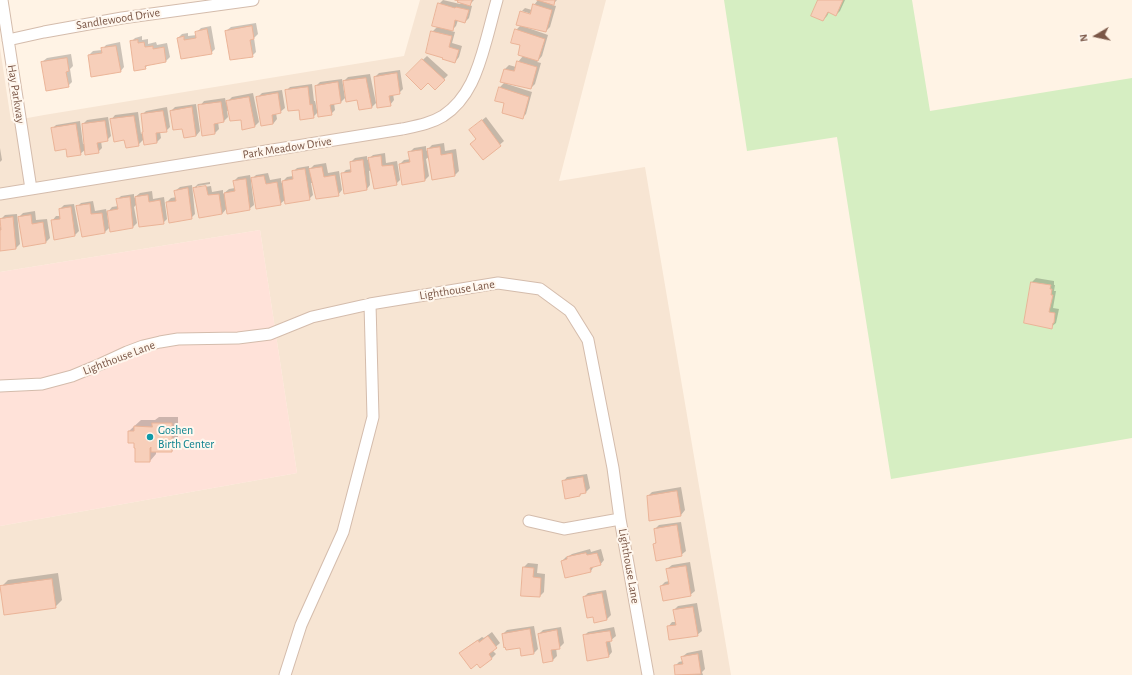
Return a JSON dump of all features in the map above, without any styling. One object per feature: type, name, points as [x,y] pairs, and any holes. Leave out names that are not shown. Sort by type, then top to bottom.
[{"type":"street","name":"Hay Parkway","points":[[2,0],[31,189]]},
{"type":"street","name":"Sandlewood Drive","points":[[8,40],[122,18],[253,0]]},
{"type":"street","name":"Park Meadow Drive","points":[[0,194],[402,129],[431,122],[451,109],[466,93],[473,81],[479,67],[497,0]]},
{"type":"street","name":"Lighthouse Lane","points":[[0,386],[42,384],[72,376],[127,352],[160,342],[238,338],[270,334],[312,317],[370,304],[498,283],[540,289],[570,311],[588,340],[613,468],[620,519],[648,675]]},
{"type":"street","points":[[285,675],[301,625],[343,532],[373,417],[370,304]]},
{"type":"street","points":[[529,521],[564,529],[620,519]]},
{"type":"shaded area","points":[[420,0],[606,0],[559,181],[645,167],[731,675],[0,675],[0,526],[297,473],[260,230],[0,272],[0,48],[11,121],[404,56]]},
{"type":"shaded area","points":[[260,230],[297,473],[0,526],[0,272]]},
{"type":"green space","points":[[724,0],[912,0],[930,111],[1132,78],[1132,438],[891,479],[837,137],[747,151]]},
{"type":"building","points":[[455,0],[472,0],[470,6]]},
{"type":"building","points":[[537,0],[555,0],[554,5]]},
{"type":"building","points":[[818,0],[843,0],[836,16],[828,12],[823,21],[811,16]]},
{"type":"building","points":[[438,3],[469,10],[465,23],[455,20],[453,31],[432,26]]},
{"type":"building","points":[[533,4],[552,10],[546,32],[516,25],[520,11],[530,14]]},
{"type":"building","points":[[252,26],[254,39],[250,40],[253,57],[230,60],[225,31]]},
{"type":"building","points":[[207,29],[212,54],[181,59],[177,38],[184,36],[184,40],[196,38],[195,32]]},
{"type":"building","points":[[515,29],[545,39],[538,61],[518,55],[520,45],[511,43]]},
{"type":"building","points":[[431,31],[452,36],[449,47],[459,50],[455,63],[426,53]]},
{"type":"building","points":[[138,40],[138,43],[144,42],[145,47],[153,46],[153,49],[164,47],[166,62],[145,66],[146,69],[134,71],[130,41]]},
{"type":"building","points":[[116,46],[121,72],[91,77],[88,55],[102,53],[101,48]]},
{"type":"building","points":[[67,58],[69,71],[66,72],[69,87],[46,91],[41,62]]},
{"type":"building","points":[[422,59],[445,80],[435,90],[428,83],[421,90],[406,75]]},
{"type":"building","points":[[517,61],[537,67],[531,89],[500,82],[504,69],[514,71]]},
{"type":"building","points":[[397,73],[400,94],[389,96],[391,106],[377,108],[374,77]]},
{"type":"building","points":[[366,78],[372,108],[359,110],[357,100],[346,102],[343,81]]},
{"type":"building","points":[[338,82],[341,103],[330,105],[332,115],[318,117],[315,86]]},
{"type":"building","points":[[308,87],[310,105],[312,104],[314,118],[300,120],[299,110],[288,111],[285,90]]},
{"type":"building","points":[[499,87],[529,97],[523,119],[502,113],[504,103],[495,101]]},
{"type":"building","points":[[278,93],[281,113],[272,115],[273,124],[261,126],[256,97]]},
{"type":"building","points":[[249,97],[255,127],[242,130],[241,120],[230,121],[226,101]]},
{"type":"building","points":[[221,102],[224,122],[214,124],[215,134],[202,136],[198,105]]},
{"type":"building","points":[[192,107],[196,136],[184,138],[182,129],[173,130],[170,111]]},
{"type":"building","points":[[163,111],[167,132],[156,133],[157,143],[144,145],[141,114]]},
{"type":"building","points":[[134,116],[139,146],[126,148],[124,140],[114,142],[110,119]]},
{"type":"building","points":[[482,120],[501,146],[483,160],[470,144],[476,139],[469,130]]},
{"type":"building","points":[[105,121],[108,141],[97,143],[99,153],[85,155],[82,124]]},
{"type":"building","points":[[76,124],[81,155],[67,157],[66,149],[55,151],[51,128]]},
{"type":"building","points":[[440,147],[441,155],[452,153],[455,176],[432,180],[427,149]]},
{"type":"building","points":[[422,150],[425,181],[402,185],[399,164],[410,162],[408,152]]},
{"type":"building","points":[[381,156],[382,166],[393,165],[397,185],[374,189],[368,158]]},
{"type":"building","points":[[363,160],[367,190],[344,194],[341,173],[351,172],[350,162]]},
{"type":"building","points":[[322,167],[324,177],[335,175],[339,196],[316,199],[309,169]]},
{"type":"building","points":[[305,169],[310,200],[285,204],[282,181],[293,179],[292,171]]},
{"type":"building","points":[[264,176],[266,184],[277,182],[281,205],[256,209],[251,178]]},
{"type":"building","points":[[246,179],[250,210],[227,214],[224,193],[235,191],[233,181]]},
{"type":"building","points":[[206,186],[208,195],[219,194],[222,214],[199,218],[193,188]]},
{"type":"building","points":[[188,188],[192,219],[169,223],[166,202],[176,201],[174,191]]},
{"type":"building","points":[[148,195],[149,202],[160,200],[164,224],[139,227],[135,197]]},
{"type":"building","points":[[130,197],[133,228],[110,232],[107,211],[118,209],[116,199]]},
{"type":"building","points":[[90,204],[91,214],[102,213],[105,233],[82,237],[76,206]]},
{"type":"building","points":[[71,207],[75,236],[54,240],[51,220],[60,219],[59,209]]},
{"type":"building","points":[[31,215],[32,224],[43,222],[46,243],[23,247],[18,217]]},
{"type":"building","points":[[13,217],[16,249],[0,251],[0,219]]},
{"type":"building","points":[[1031,282],[1051,285],[1051,295],[1053,295],[1049,312],[1055,313],[1052,329],[1024,323]]},
{"type":"building","name":"Goshen Birth Center","points":[[152,423],[172,423],[172,452],[151,452],[151,447],[150,462],[135,462],[134,443],[128,443],[128,431],[134,431],[134,426],[152,427]]},
{"type":"building","points":[[583,477],[586,493],[580,494],[580,496],[565,499],[562,481]]},
{"type":"building","points":[[677,491],[681,516],[649,521],[647,496]]},
{"type":"building","points":[[677,525],[682,556],[656,561],[653,544],[656,543],[654,529]]},
{"type":"building","points":[[586,553],[587,555],[597,553],[601,565],[590,568],[591,572],[565,578],[561,561],[567,559],[567,557]]},
{"type":"building","points":[[686,566],[691,596],[663,601],[660,586],[669,584],[666,569]]},
{"type":"building","points":[[523,567],[534,568],[533,577],[541,578],[540,597],[521,596]]},
{"type":"building","points":[[52,579],[56,608],[4,615],[0,586]]},
{"type":"building","points":[[602,593],[607,620],[594,623],[593,617],[587,618],[583,597]]},
{"type":"building","points":[[693,607],[698,636],[669,640],[667,626],[676,625],[673,610]]},
{"type":"building","points":[[530,629],[534,654],[521,656],[520,648],[506,650],[505,647],[504,648],[502,634]]},
{"type":"building","points":[[557,630],[560,649],[551,650],[553,661],[543,663],[538,634]]},
{"type":"building","points":[[610,631],[612,641],[606,642],[609,657],[587,661],[583,635]]},
{"type":"building","points":[[488,636],[497,648],[489,654],[492,659],[480,668],[477,664],[471,669],[459,653],[478,640],[479,642]]},
{"type":"building","points":[[698,654],[701,674],[675,675],[674,665],[683,664],[681,657]]},
{"type":"place","name":"Goshen Birth Center","points":[[150,437]]}]
